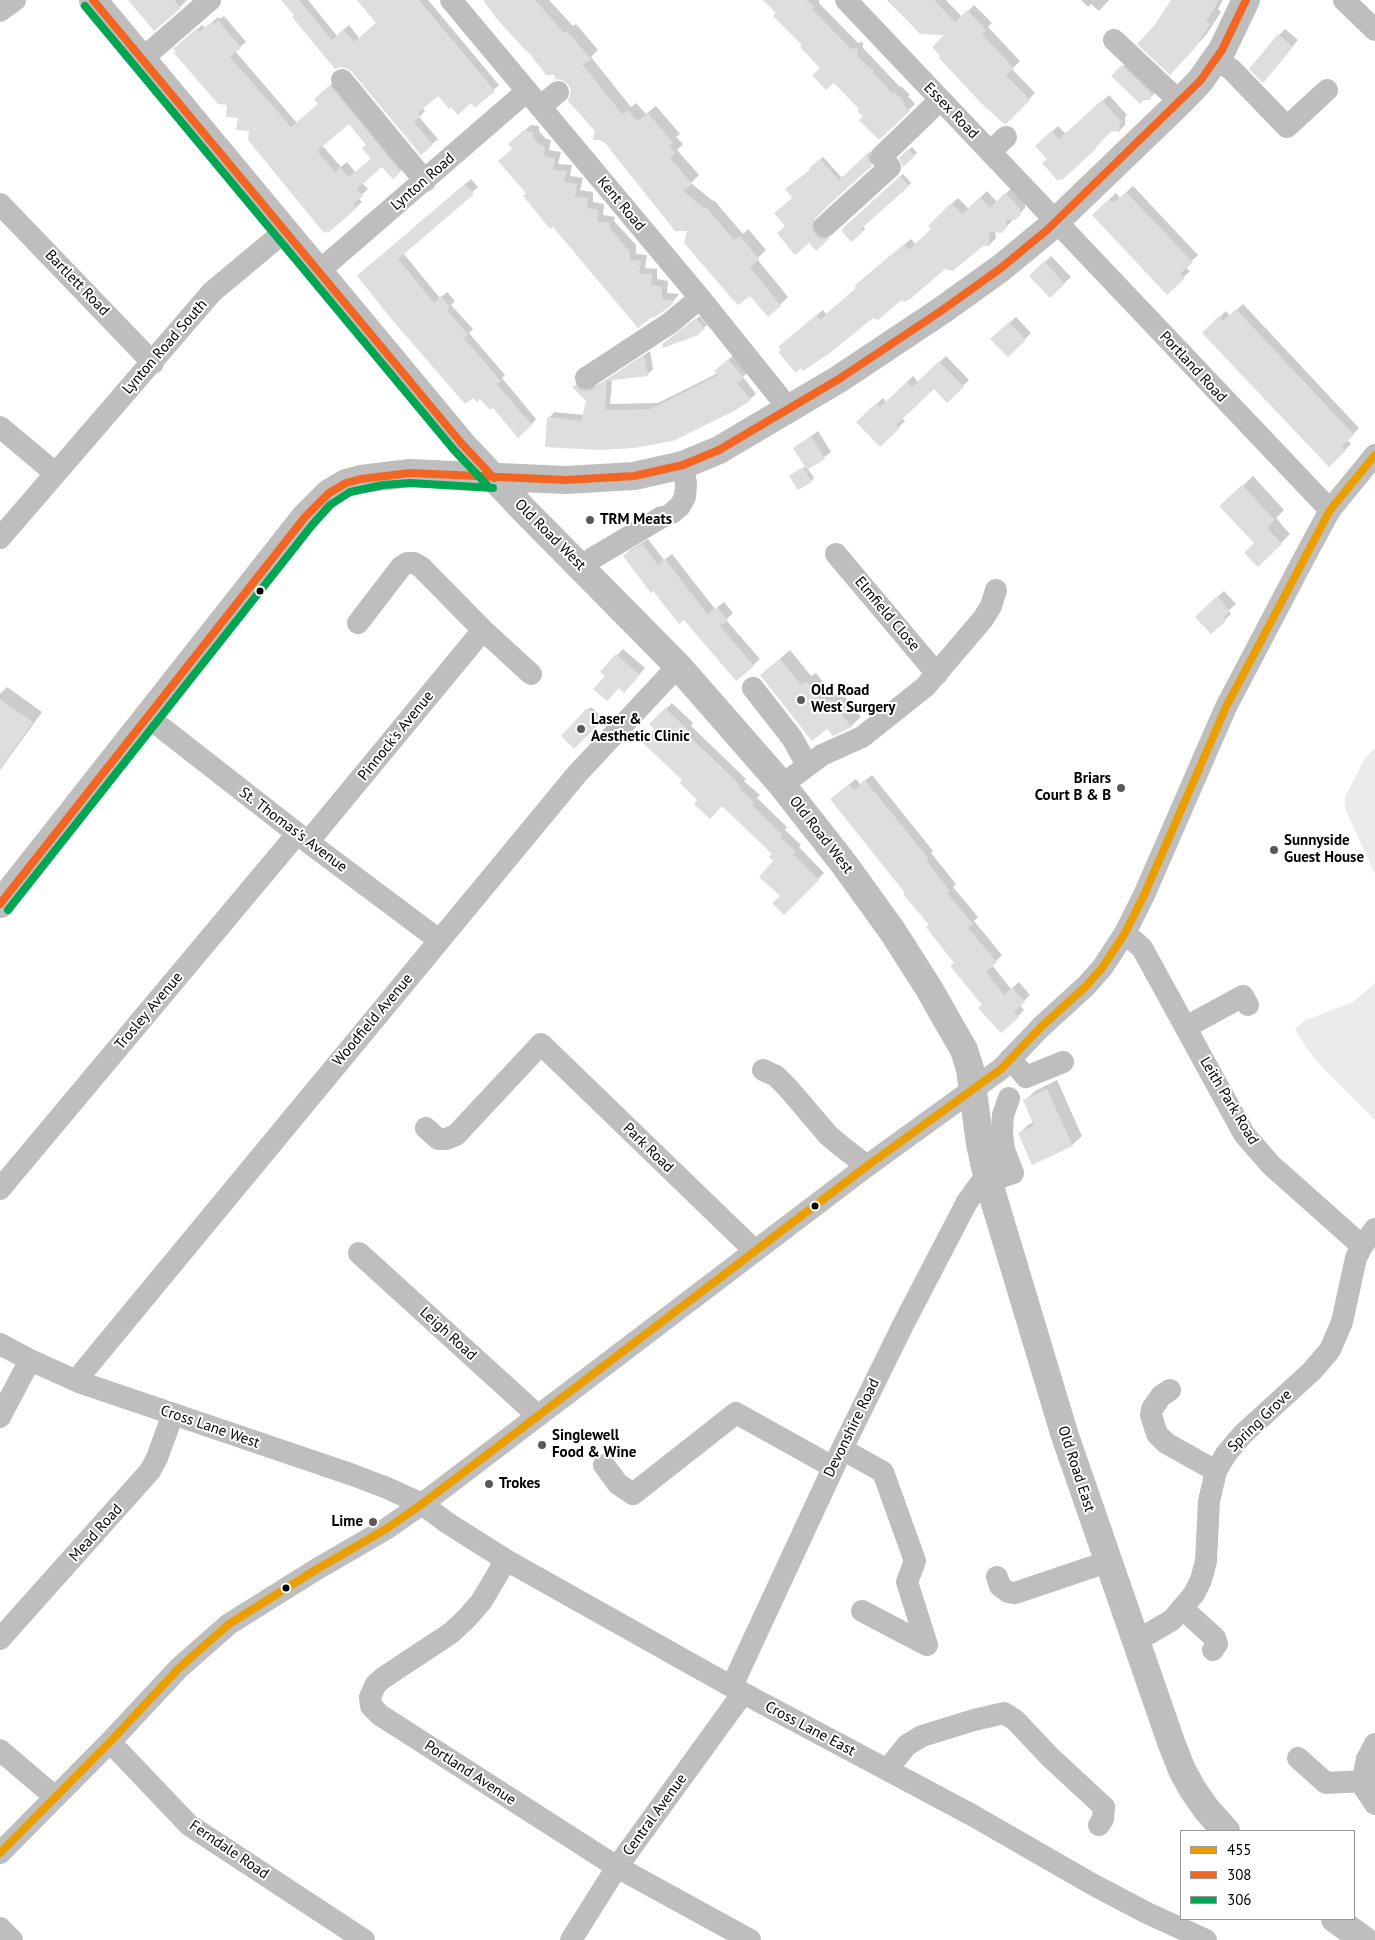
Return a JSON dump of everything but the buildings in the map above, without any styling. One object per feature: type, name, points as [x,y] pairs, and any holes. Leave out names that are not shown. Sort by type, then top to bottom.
[{"type":"main road","name":"Old Road West","points":[[93,0],[451,430],[494,478],[678,666],[782,785],[844,864],[893,932],[918,971],[964,1050],[974,1089]]},
{"type":"main road","points":[[0,904],[319,502],[335,489],[352,481],[377,476],[410,473],[566,480],[634,476],[683,465],[720,450],[840,379],[969,292],[1056,222],[1200,81],[1216,60],[1246,0]]},
{"type":"main road","points":[[410,473],[442,458],[450,446],[451,430]]},
{"type":"main road","points":[[534,519],[540,495],[546,489],[566,480]]},
{"type":"main road","name":"Old Road East","points":[[974,1089],[980,1144],[988,1180],[1065,1436],[1182,1770],[1207,1810],[1225,1830]]},
{"type":"main road","points":[[1336,1920],[1364,1940]]},
{"type":"street","points":[[0,11],[15,0]]},
{"type":"street","points":[[142,59],[210,0]]},
{"type":"street","name":"Kent Road","points":[[451,0],[700,298],[789,409]]},
{"type":"street","name":"Essex Road","points":[[846,0],[940,100],[998,145],[1056,222]]},
{"type":"street","points":[[1344,0],[1375,30]]},
{"type":"street","points":[[1114,40],[1180,102]]},
{"type":"street","points":[[1216,60],[1231,69],[1287,127],[1327,90]]},
{"type":"street","points":[[342,80],[425,181]]},
{"type":"street","name":"Lynton Road","points":[[318,272],[425,181],[534,99],[558,92]]},
{"type":"street","points":[[825,226],[890,166],[881,157],[940,100]]},
{"type":"street","name":"Bartlett Road","points":[[0,204],[153,363]]},
{"type":"street","name":"Portland Road","points":[[1056,222],[1330,510]]},
{"type":"street","name":"Lynton Road South","points":[[0,538],[153,363],[212,292],[285,231]]},
{"type":"street","points":[[586,378],[670,323],[700,298]]},
{"type":"street","points":[[0,427],[55,473]]},
{"type":"street","points":[[0,1853],[110,1742],[179,1668],[229,1624],[386,1529],[422,1504],[867,1166],[1001,1069],[1041,1027],[1086,986],[1102,968],[1125,933],[1144,895],[1226,707],[1330,510],[1375,455]]},
{"type":"street","points":[[583,568],[593,558],[680,506],[685,497],[686,484],[683,465]]},
{"type":"street","name":"Elmfield Close","points":[[836,554],[937,674]]},
{"type":"street","points":[[358,623],[401,568],[407,563],[414,563],[421,567],[483,630],[528,663]]},
{"type":"street","points":[[782,785],[806,765],[822,755],[868,733],[925,688],[983,619],[991,606],[996,590]]},
{"type":"street","name":"Pinnock's Avenue","points":[[303,838],[483,630]]},
{"type":"street","name":"Woodfield Avenue","points":[[79,1382],[89,1364],[576,774],[678,666]]},
{"type":"street","points":[[754,688],[792,738],[806,765]]},
{"type":"street","name":"St. Thomas's Avenue","points":[[148,717],[303,838],[439,940]]},
{"type":"street","name":"Trosley Avenue","points":[[0,1189],[303,838]]},
{"type":"street","name":"Leith Park Road","points":[[1125,933],[1142,948],[1244,1134],[1255,1148],[1298,1190],[1367,1249]]},
{"type":"street","points":[[1186,1027],[1242,995]]},
{"type":"street","name":"Park Road","points":[[426,1128],[438,1139],[446,1139],[456,1134],[541,1044],[755,1251]]},
{"type":"street","points":[[1010,1059],[1026,1078],[1063,1062]]},
{"type":"street","points":[[763,1070],[776,1076],[834,1140],[867,1166]]},
{"type":"street","points":[[988,1180],[1013,1172],[1004,1150],[1002,1132],[1003,1115],[1009,1098]]},
{"type":"street","name":"Devonshire Road","points":[[737,1689],[838,1458],[904,1323],[967,1202],[980,1184],[988,1180]]},
{"type":"street","name":"Spring Grove","points":[[1135,1639],[1167,1624],[1183,1609],[1197,1588],[1206,1561],[1209,1501],[1216,1471],[1226,1454],[1243,1434],[1312,1371],[1330,1350],[1342,1322],[1367,1249]]},
{"type":"street","name":"Leigh Road","points":[[359,1253],[537,1416]]},
{"type":"street","name":"Cross Lane West","points":[[0,1344],[79,1382],[387,1488],[422,1504]]},
{"type":"street","points":[[0,1416],[30,1360]]},
{"type":"street","points":[[1170,1390],[1161,1396],[1152,1409],[1151,1415],[1157,1434],[1166,1443],[1216,1471]]},
{"type":"street","points":[[604,1465],[618,1484],[633,1494],[736,1413],[838,1458],[883,1472],[916,1561],[907,1582],[927,1645],[862,1611]]},
{"type":"street","name":"Mead Road","points":[[0,1639],[150,1471],[157,1458],[173,1414]]},
{"type":"street","name":"Cross Lane East","points":[[422,1504],[446,1522],[506,1560],[737,1689],[1092,1884],[1147,1913],[1206,1940]]},
{"type":"street","name":"Portland Avenue","points":[[506,1560],[480,1602],[466,1620],[451,1633],[376,1684],[370,1697],[372,1706],[380,1715],[617,1867],[750,1940]]},
{"type":"street","points":[[997,1577],[1000,1586],[1008,1592],[1015,1593],[1108,1562]]},
{"type":"street","points":[[1183,1609],[1215,1638],[1217,1644],[1213,1650]]},
{"type":"street","name":"Central Avenue","points":[[571,1940],[617,1867],[737,1689]]},
{"type":"street","points":[[887,1770],[907,1745],[922,1736],[1004,1713],[1014,1720],[1050,1757],[1104,1807],[1103,1819],[1099,1825]]},
{"type":"street","name":"Ferndale Road","points":[[110,1742],[190,1825],[364,1940]]},
{"type":"street","points":[[1375,1744],[1367,1759],[1364,1774],[1366,1789],[1375,1804]]},
{"type":"street","points":[[0,1750],[55,1797]]},
{"type":"street","points":[[1298,1758],[1326,1783],[1365,1781]]},
{"type":"street","points":[[0,1928],[12,1940]]},
{"type":"shaded area","points":[[1375,748],[1375,874],[1348,815],[1345,807],[1345,797],[1364,760]]},
{"type":"shaded area","points":[[1375,983],[1375,1120],[1323,1068],[1307,1049],[1295,1029],[1304,1021],[1353,1002]]},
{"type":"transit line","name":"308","points":[[93,0],[462,444],[494,478]]},
{"type":"transit line","name":"308","points":[[0,904],[305,517],[329,493],[346,483],[361,479],[410,473],[566,480],[634,476],[683,465],[719,450],[839,379],[941,311],[1001,268],[1047,230],[1200,81],[1222,50],[1246,0]]},
{"type":"transit line","name":"306","points":[[85,6],[454,450],[487,485]]},
{"type":"transit line","name":"455","points":[[0,1853],[110,1742],[179,1668],[229,1624],[386,1529],[422,1504],[867,1166],[1001,1069],[1041,1027],[1086,986],[1102,968],[1125,933],[1144,895],[1226,707],[1330,510],[1375,455]]},
{"type":"transit line","name":"306","points":[[8,910],[330,505],[350,492],[383,485],[410,483],[493,488]]},
{"type":"place","name":"TRM Meats","points":[[590,520]]},
{"type":"place","name":"Old Road West Surgery","points":[[801,700]]},
{"type":"place","name":"Laser & Aesthetic Clinic","points":[[581,729]]},
{"type":"place","name":"Briars Court B & B","points":[[1121,788]]},
{"type":"place","name":"Sunnyside Guest House","points":[[1274,850]]},
{"type":"place","name":"Singlewell Food & Wine","points":[[542,1445]]},
{"type":"place","name":"Trokes","points":[[489,1484]]},
{"type":"place","name":"Lime","points":[[373,1522]]}]
